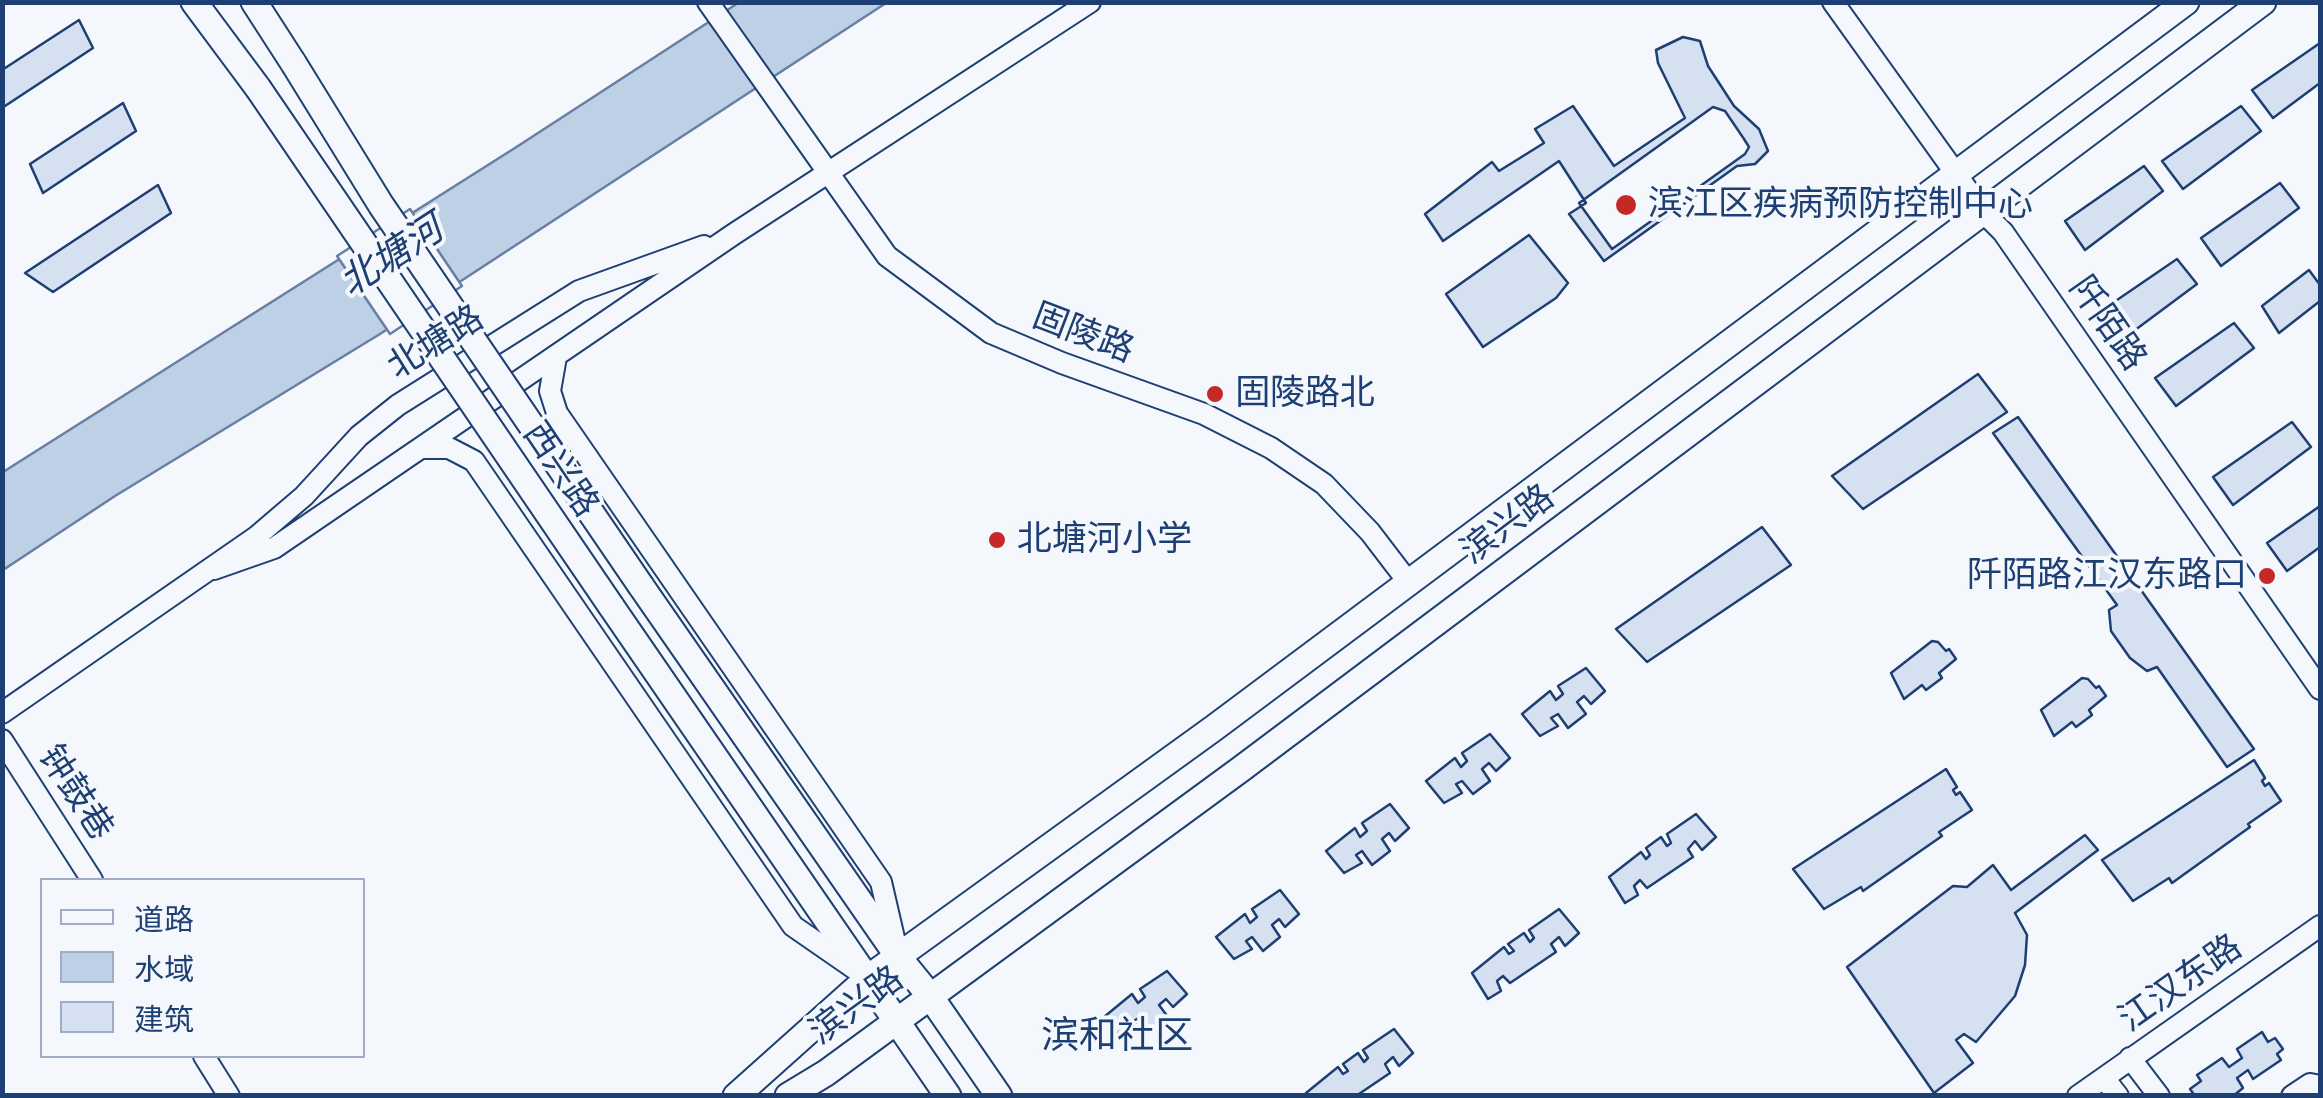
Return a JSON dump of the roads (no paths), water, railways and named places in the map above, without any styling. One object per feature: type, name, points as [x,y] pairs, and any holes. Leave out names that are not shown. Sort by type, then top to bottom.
[{"type":"main road","name":"西兴路","points":[[194,2],[258,88],[948,1096]]},
{"type":"main road","name":"西兴路","points":[[254,2],[380,205],[899,958],[999,1096]]},
{"type":"main road","name":"滨兴路","points":[[736,1096],[868,978],[1409,583],[2186,2]]},
{"type":"main road","name":"滨兴路","points":[[788,1096],[1241,769],[2263,2]]},
{"type":"street","name":"固陵路","points":[[708,2],[888,256],[991,333],[1204,414],[1271,448],[1324,484],[1370,532],[1409,583]]},
{"type":"street","name":"北塘路","points":[[214,569],[274,548],[734,234],[1090,2]]},
{"type":"street","name":"阡陌路","points":[[1833,2],[1984,212],[2003,232],[2320,689]]},
{"type":"street","name":"北塘路","points":[[2,713],[214,569],[284,515],[359,436],[398,405],[579,291],[734,234]]},
{"type":"street","name":"西兴路","points":[[556,357],[550,391],[557,414],[881,882],[899,958]]},
{"type":"street","name":"西兴路","points":[[422,448],[449,448],[474,461],[793,926],[868,978]]},
{"type":"street","name":"钟鼓巷","points":[[2,740],[91,878]]},
{"type":"street","name":"江汉东路","points":[[2078,1096],[2320,926]]},
{"type":"street","points":[[205,1058],[230,1096]]},
{"type":"street","points":[[2130,1058],[2158,1096]]},
{"type":"street","points":[[2104,1078],[2118,1096]]},
{"type":"street","points":[[2292,1096],[2310,1084],[2320,1086]]},
{"type":"water","name":"北塘河","points":[[738,3],[886,3],[380,334],[115,496],[3,570],[3,472]]},
{"type":"place","name":"滨江区疾病预防控制中心","points":[[1626,205]]},
{"type":"place","name":"固陵路北","points":[[1215,394]]},
{"type":"place","name":"北塘河小学","points":[[997,540]]},
{"type":"place","name":"阡陌路江汉东路口","points":[[2267,576]]},
{"type":"district","name":"滨和社区","points":[[1117,1037]]}]
